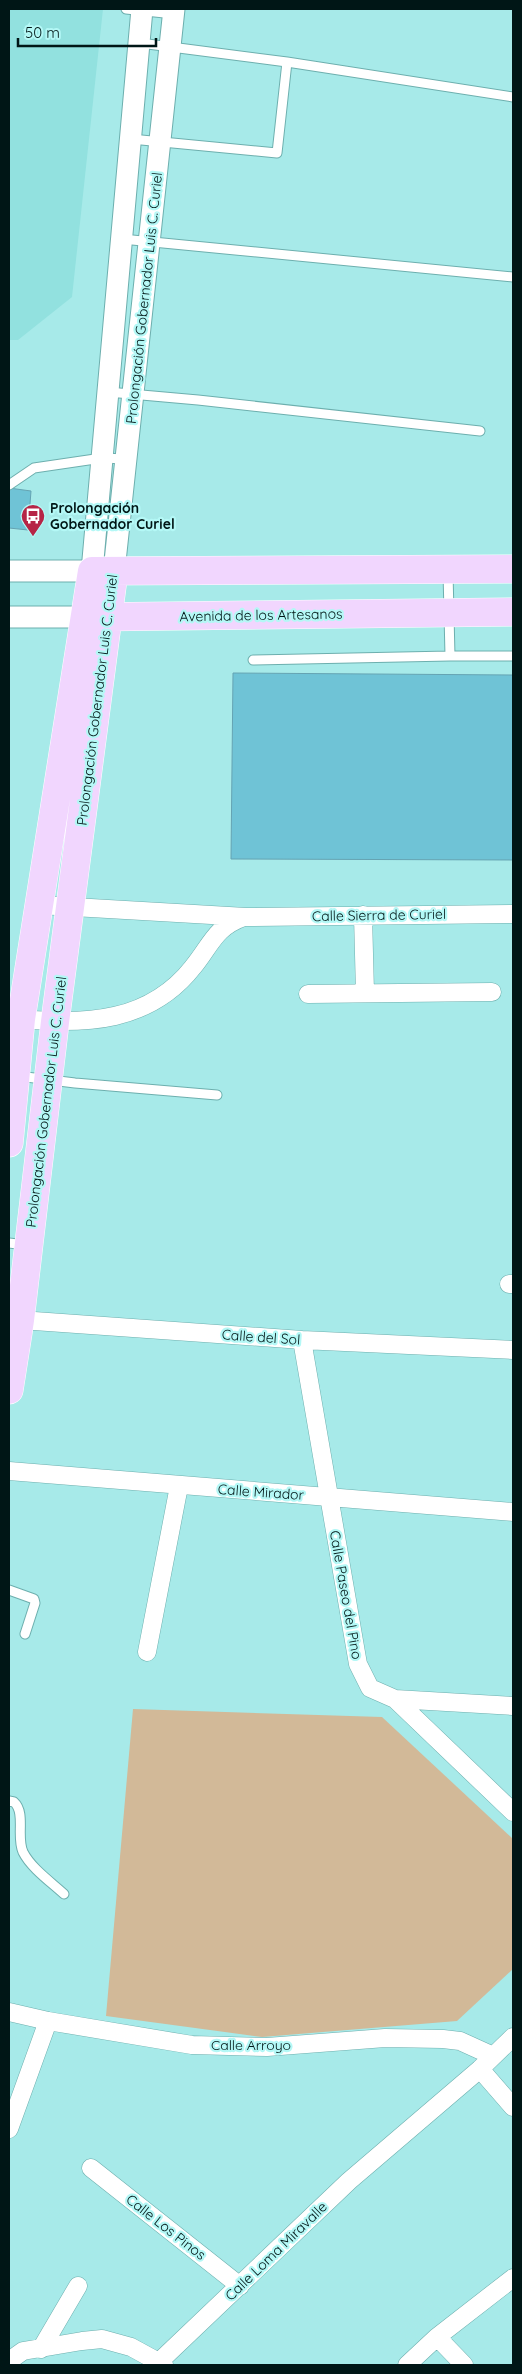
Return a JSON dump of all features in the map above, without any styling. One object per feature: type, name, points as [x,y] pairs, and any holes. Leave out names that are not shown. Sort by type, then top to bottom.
[{"type":"main road","points":[[103,571],[513,569]]},
{"type":"main road","name":"Prolongación Gobernador Luis C. Curiel","points":[[9,1143],[12,1077],[39,905],[96,617],[103,571]]},
{"type":"main road","name":"Avenida de los Artesanos","points":[[96,617],[513,612]]},
{"type":"main road","name":"Prolongación Gobernador Luis C. Curiel","points":[[9,1390],[19,1244],[48,1079],[71,907],[96,617]]},
{"type":"street","name":"Prolongación Gobernador Luis C. Curiel","points":[[103,571],[102,458],[139,43],[136,9]]},
{"type":"street","name":"Prolongación Gobernador Luis C. Curiel","points":[[103,571],[126,459],[174,12]]},
{"type":"street","points":[[9,571],[103,571]]},
{"type":"street","name":"Avenida de los Artesanos","points":[[9,617],[96,617]]},
{"type":"street","name":"Calle Sierra de Curiel","points":[[39,905],[246,917],[513,914]]},
{"type":"street","points":[[363,915],[365,993]]},
{"type":"street","name":"Calle Sierra de Curiel","points":[[21,1019],[55,1022],[102,1019],[147,1006],[169,993],[185,977],[222,927],[246,917]]},
{"type":"street","points":[[308,994],[492,992]]},
{"type":"street","name":"Calle del Sol","points":[[15,1318],[302,1340],[513,1350]]},
{"type":"street","name":"Calle Paseo del Pino","points":[[302,1340],[358,1664],[370,1688],[394,1699],[513,1812]]},
{"type":"street","name":"Calle Mirador","points":[[9,1471],[513,1512]]},
{"type":"street","points":[[147,1652],[179,1486]]},
{"type":"street","points":[[394,1699],[513,1706]]},
{"type":"street","name":"Calle Arroyo","points":[[9,2012],[48,2021],[192,2045],[267,2047],[385,2038],[443,2039],[460,2041],[493,2056]]},
{"type":"street","points":[[9,2129],[48,2021]]},
{"type":"street","name":"Calle Loma Miravalle","points":[[14,2352],[41,2349],[82,2340],[102,2340],[132,2347],[162,2363],[349,2181],[480,2069],[513,2037]]},
{"type":"street","points":[[480,2069],[513,2107]]},
{"type":"street","name":"Calle Los Pinos","points":[[92,2168],[240,2286]]},
{"type":"street","points":[[407,2365],[436,2337],[513,2278]]},
{"type":"street","points":[[41,2349],[78,2286]]},
{"type":"street","points":[[436,2337],[464,2365]]},
{"type":"lane","points":[[136,9],[174,12]]},
{"type":"lane","points":[[139,43],[287,62],[513,97]]},
{"type":"lane","points":[[130,140],[277,154],[287,62]]},
{"type":"lane","points":[[122,238],[513,277]]},
{"type":"lane","points":[[108,392],[480,431]]},
{"type":"lane","points":[[9,485],[34,468],[102,458],[126,459]]},
{"type":"lane","points":[[448,569],[450,656]]},
{"type":"lane","points":[[252,660],[513,656]]},
{"type":"lane","points":[[12,1077],[217,1096]]},
{"type":"lane","points":[[9,1590],[34,1599],[35,1603],[25,1634]]},
{"type":"lane","points":[[9,1800],[14,1802],[19,1808],[20,1843],[26,1857],[64,1894]]},
{"type":"shaded area","points":[[9,9],[103,9],[72,297],[18,340],[9,340]]},
{"type":"shaded area","points":[[133,1709],[382,1717],[513,1839],[513,1969],[457,2021],[262,2037],[106,2016]]},
{"type":"building","points":[[9,488],[31,491],[28,530],[9,528]]},
{"type":"building","points":[[233,673],[513,675],[513,860],[231,859]]},
{"type":"place","name":"Prolongación Gobernador Curiel","points":[[33,537]]}]
